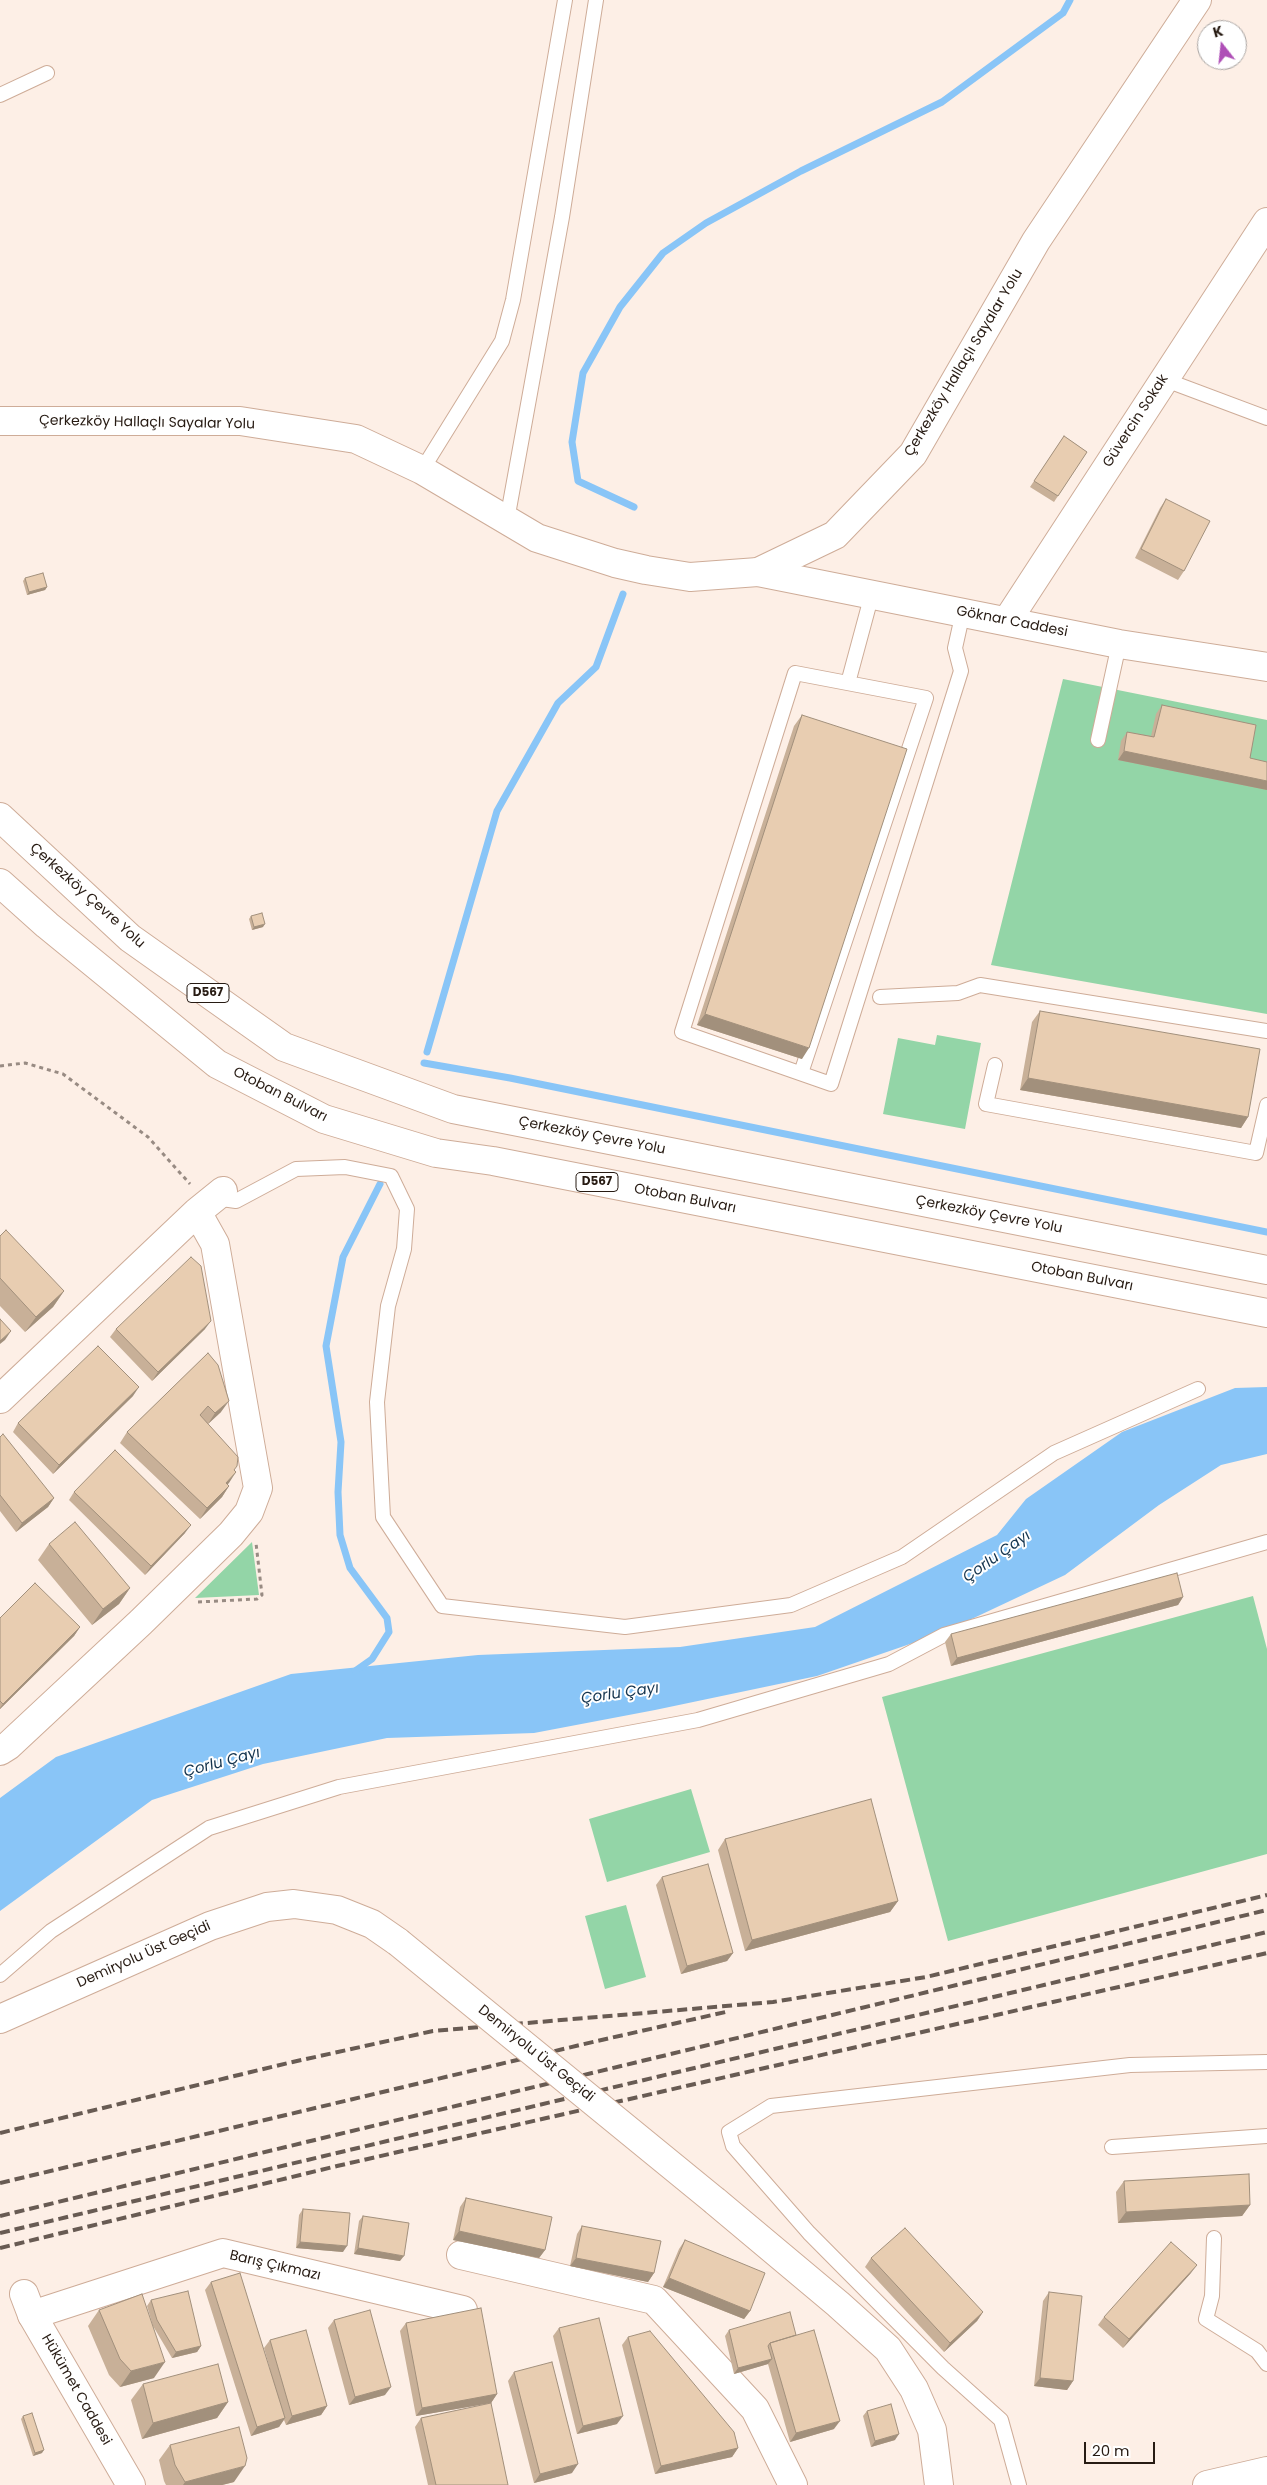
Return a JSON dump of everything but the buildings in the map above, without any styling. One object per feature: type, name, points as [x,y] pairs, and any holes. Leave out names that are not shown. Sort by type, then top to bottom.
[{"type":"main road","name":"Çerkezköy Hallaçlı Sayalar Yolu","points":[[0,422],[240,421],[356,439],[422,470],[537,538],[615,563],[646,570],[690,576],[758,572],[835,535],[914,454],[1036,241],[1197,0]]},
{"type":"main road","name":"Güvercin Sokak","points":[[1007,621],[1267,222]]},
{"type":"main road","name":"Göknar Caddesi","points":[[758,572],[1119,644],[1267,667]]},
{"type":"main road","name":"Çerkezköy Çevre Yolu","points":[[0,817],[130,938],[284,1047],[453,1109],[1267,1270]]},
{"type":"main road","name":"Otoban Bulvarı","points":[[0,883],[47,925],[218,1064],[324,1119],[436,1153],[513,1165],[1267,1313]]},
{"type":"main road","points":[[0,1399],[210,1201]]},
{"type":"main road","points":[[0,1751],[8,1746],[141,1622],[231,1534],[249,1512],[258,1488],[215,1244],[210,1201]]},
{"type":"main road","name":"Demiryolu Üst Geçidi","points":[[0,2019],[210,1926],[266,1907],[294,1904],[338,1910],[372,1924],[398,1942],[715,2201],[838,2304],[888,2349],[914,2389],[932,2430],[939,2485]]},
{"type":"main road","name":"Barış Çıkmazı","points":[[28,2304],[222,2253],[463,2310]]},
{"type":"main road","points":[[462,2256],[654,2300],[755,2410],[793,2485]]},
{"type":"main road","name":"Hükümet Caddesi","points":[[28,2304],[131,2485]]},
{"type":"main road","points":[[1207,2485],[1267,2472]]},
{"type":"lane","points":[[422,470],[502,341],[513,300],[565,0]]},
{"type":"lane","points":[[507,520],[562,217],[596,0]]},
{"type":"lane","points":[[0,95],[47,73]]},
{"type":"lane","points":[[1163,379],[1267,418]]},
{"type":"lane","points":[[848,683],[872,594]]},
{"type":"lane","points":[[801,1074],[926,698],[795,673],[682,1032],[801,1074],[831,1084],[961,671],[955,648],[963,612]]},
{"type":"lane","points":[[1098,740],[1119,644]]},
{"type":"lane","points":[[880,997],[958,993],[980,985],[1267,1031]]},
{"type":"lane","points":[[995,1065],[986,1104],[1256,1153],[1267,1105]]},
{"type":"lane","points":[[210,1201],[236,1201],[296,1169],[345,1167],[391,1176],[407,1208],[404,1249],[388,1306],[377,1402],[383,1517],[442,1606],[625,1627],[790,1604],[902,1557],[1054,1453],[1198,1389]]},
{"type":"lane","points":[[0,1975],[51,1932],[209,1828],[339,1787],[698,1720],[889,1664],[944,1635],[1267,1542]]},
{"type":"lane","points":[[1018,2485],[1002,2420],[943,2368],[809,2233],[733,2146],[730,2132],[771,2106],[1130,2065],[1267,2062]]},
{"type":"lane","points":[[1112,2147],[1267,2136]]},
{"type":"lane","points":[[1214,2238],[1212,2296],[1206,2319],[1257,2351],[1267,2364]]},
{"type":"path","points":[[0,1066],[24,1063],[63,1074],[148,1138],[210,1201]]},
{"type":"path","points":[[194,1602],[257,1600],[262,1595],[255,1534]]},
{"type":"green space","points":[[1063,679],[1267,720],[1267,1014],[991,965]]},
{"type":"green space","points":[[937,1035],[981,1043],[965,1129],[883,1114],[898,1038],[935,1045]]},
{"type":"green space","points":[[252,1542],[259,1595],[195,1598]]},
{"type":"green space","points":[[1253,1596],[1267,1649],[1267,1854],[948,1941],[882,1697]]},
{"type":"green space","points":[[691,1789],[710,1852],[607,1882],[589,1819]]},
{"type":"green space","points":[[626,1905],[646,1977],[605,1989],[585,1916]]},
{"type":"water","name":"Çorlu Çayı","points":[[1267,1387],[1267,1454],[1221,1465],[1159,1505],[1065,1575],[942,1633],[817,1676],[655,1710],[534,1733],[387,1738],[263,1764],[152,1800],[0,1911],[0,1798],[56,1757],[291,1674],[478,1655],[680,1647],[815,1627],[997,1535],[1026,1499],[1122,1432],[1235,1388]]},
{"type":"waterway","points":[[634,507],[578,481],[572,442],[583,373],[620,307],[663,253],[706,223],[801,171],[942,102],[1063,13],[1070,0]]},
{"type":"waterway","points":[[427,1052],[497,811],[558,703],[596,667],[623,594]]},
{"type":"waterway","points":[[424,1063],[510,1078],[1267,1232]]},
{"type":"waterway","points":[[355,1671],[372,1659],[389,1632],[387,1618],[350,1568],[340,1535],[338,1492],[341,1442],[326,1346],[343,1257],[380,1184]]},
{"type":"railway","points":[[0,2133],[288,2063],[433,2031],[773,2002],[926,1977],[1267,1895]]},
{"type":"railway","points":[[0,2216],[1267,1910]]},
{"type":"railway","points":[[0,2233],[1267,1932]]},
{"type":"railway","points":[[0,2248],[337,2166],[1267,1953]]},
{"type":"railway","points":[[0,2183],[730,2011]]}]
